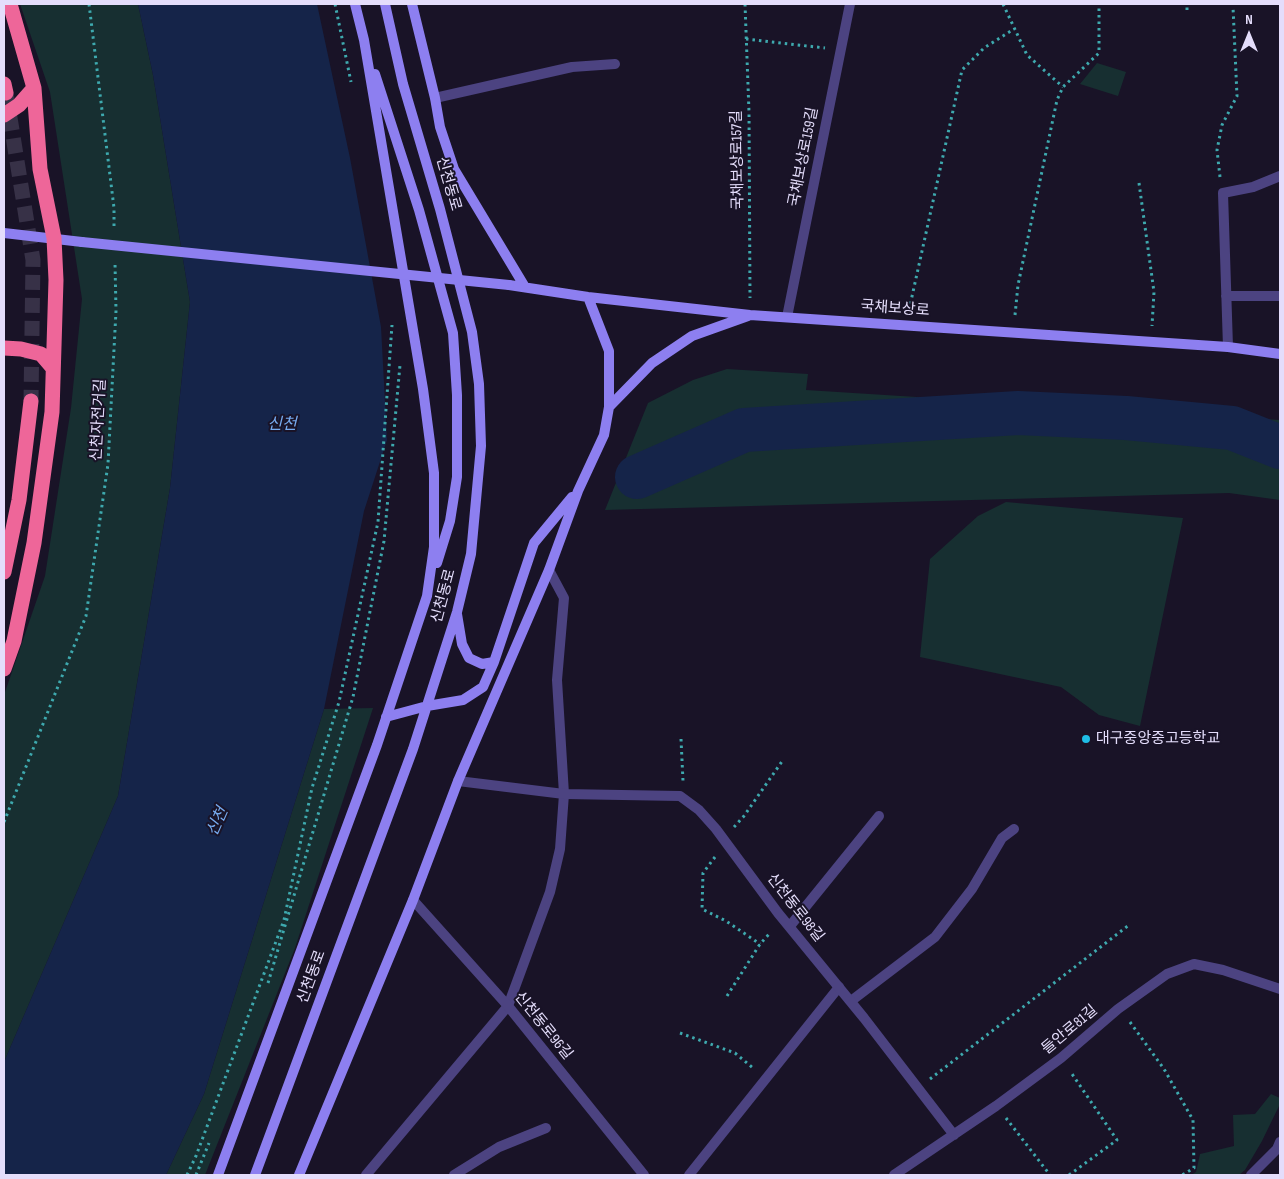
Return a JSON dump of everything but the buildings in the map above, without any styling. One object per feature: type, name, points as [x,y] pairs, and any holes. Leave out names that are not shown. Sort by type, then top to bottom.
[{"type":"highway","points":[[4,669],[14,641],[34,542],[52,412],[56,280],[54,238],[40,169],[34,88],[10,4]]},
{"type":"highway","points":[[4,115],[19,105],[34,88]]},
{"type":"highway","points":[[4,348],[21,349],[41,354],[53,368]]},
{"type":"highway","points":[[4,572],[19,500],[31,401]]},
{"type":"main road","name":"신천동로","points":[[218,1175],[386,717],[427,596],[434,547],[434,473],[423,388],[364,40],[356,4]]},
{"type":"main road","name":"신천동로","points":[[255,1175],[413,749],[457,612],[471,554],[481,446],[479,384],[472,332],[440,209],[403,84],[384,4]]},
{"type":"main road","name":"신천동로","points":[[412,4],[435,98],[440,128],[454,169],[524,287]]},
{"type":"main road","points":[[364,40],[419,210],[453,333],[457,395],[457,477],[450,521],[427,596]]},
{"type":"main road","points":[[4,234],[54,238]]},
{"type":"main road","name":"국채보상로","points":[[54,238],[510,285],[588,297],[750,315],[1228,347],[1280,354]]},
{"type":"main road","points":[[299,1175],[413,900],[458,782],[549,570],[578,491],[604,435],[609,407],[609,351],[588,297]]},
{"type":"main road","points":[[609,407],[652,363],[692,336],[750,315]]},
{"type":"main road","points":[[386,717],[427,706],[463,700],[483,686],[494,662],[534,543],[578,491]]},
{"type":"main road","points":[[457,612],[462,644],[469,658],[482,664],[494,662]]},
{"type":"street","name":"국채보상로159길","points":[[787,317],[850,4]]},
{"type":"street","points":[[435,98],[572,67],[615,64]]},
{"type":"street","points":[[1228,347],[1223,194],[1253,187],[1280,176]]},
{"type":"street","points":[[1226,296],[1280,296]]},
{"type":"street","points":[[366,1175],[508,1006],[550,892],[560,849],[564,794],[557,680],[564,598],[549,570]]},
{"type":"street","points":[[458,782],[564,794],[680,796]]},
{"type":"street","name":"신천동로98길","points":[[680,796],[699,810],[725,840],[787,923],[840,987],[954,1134]]},
{"type":"street","points":[[787,923],[879,816]]},
{"type":"street","points":[[851,1001],[935,937],[972,889],[1002,838],[1014,829]]},
{"type":"street","name":"신천동로96길","points":[[413,900],[508,1006],[644,1175]]},
{"type":"street","name":"들안로81길","points":[[894,1175],[996,1106],[1061,1058],[1118,1009],[1166,974],[1194,964],[1223,970],[1280,989]]},
{"type":"street","points":[[689,1175],[840,987]]},
{"type":"street","points":[[454,1175],[499,1147],[546,1128]]},
{"type":"street","points":[[1252,1175],[1277,1149],[1280,1142]]},
{"type":"path","points":[[89,4],[114,208],[114,236]]},
{"type":"path","points":[[335,4],[353,91]]},
{"type":"path","name":"국채보상로157길","points":[[745,4],[749,112],[750,315]]},
{"type":"path","points":[[1003,4],[1027,55],[1063,87]]},
{"type":"path","points":[[1013,332],[1018,285],[1058,100],[1063,87],[1099,53],[1099,4]]},
{"type":"path","points":[[1187,4],[1187,10]]},
{"type":"path","points":[[1223,194],[1217,150],[1222,126],[1236,96],[1233,7]]},
{"type":"path","points":[[905,325],[962,70],[984,48],[1014,29]]},
{"type":"path","points":[[746,39],[841,50]]},
{"type":"path","points":[[1139,183],[1154,292],[1151,342]]},
{"type":"path","name":"신천자전거길","points":[[4,822],[86,616],[108,464],[116,311],[115,255]]},
{"type":"path","points":[[187,1175],[196,1156],[284,920],[312,788],[339,702],[378,522],[392,324]]},
{"type":"path","points":[[266,990],[353,697],[384,541],[401,356]]},
{"type":"path","points":[[680,796],[683,779],[681,739]]},
{"type":"path","points":[[760,944],[726,921],[702,908],[703,873],[784,760]]},
{"type":"path","points":[[727,996],[760,944],[787,923]]},
{"type":"path","points":[[918,1088],[1129,925]]},
{"type":"path","points":[[1118,1009],[1132,1024],[1164,1069],[1193,1120],[1194,1168],[1182,1175]]},
{"type":"path","points":[[680,1033],[735,1053],[766,1080]]},
{"type":"path","points":[[1061,1058],[1117,1140],[1069,1175]]},
{"type":"path","points":[[996,1106],[1050,1175]]},
{"type":"path","points":[[196,1175],[211,1138]]},
{"type":"green space","points":[[20,4],[138,4],[153,75],[190,302],[170,488],[118,796],[4,1062],[4,695],[45,576],[71,408],[82,299],[50,92]]},
{"type":"green space","points":[[1097,63],[1126,72],[1118,96],[1080,84]]},
{"type":"green space","points":[[727,369],[808,374],[806,390],[1280,420],[1280,500],[1229,493],[605,510],[648,403],[693,380]]},
{"type":"green space","points":[[1006,502],[1183,518],[1140,726],[1099,715],[1061,687],[920,657],[930,559],[978,516]]},
{"type":"green space","points":[[373,708],[295,948],[205,1175],[166,1175],[204,1094],[324,709]]},
{"type":"green space","points":[[1271,1094],[1280,1098],[1280,1104],[1245,1170],[1239,1175],[1191,1175],[1196,1172],[1200,1154],[1234,1146],[1233,1115],[1255,1114]]},
{"type":"water","name":"신천","points":[[138,4],[317,4],[350,158],[381,327],[387,440],[364,511],[324,709],[204,1094],[166,1175],[4,1175],[4,1062],[118,796],[170,488],[190,302],[153,75]]},
{"type":"waterway","points":[[637,477],[744,430],[1018,413],[1126,418],[1232,428],[1280,447]]},
{"type":"tunnel","points":[[6,93],[33,260],[31,401]]},
{"type":"place","name":"대구중앙중고등학교","points":[[1086,739]]}]
